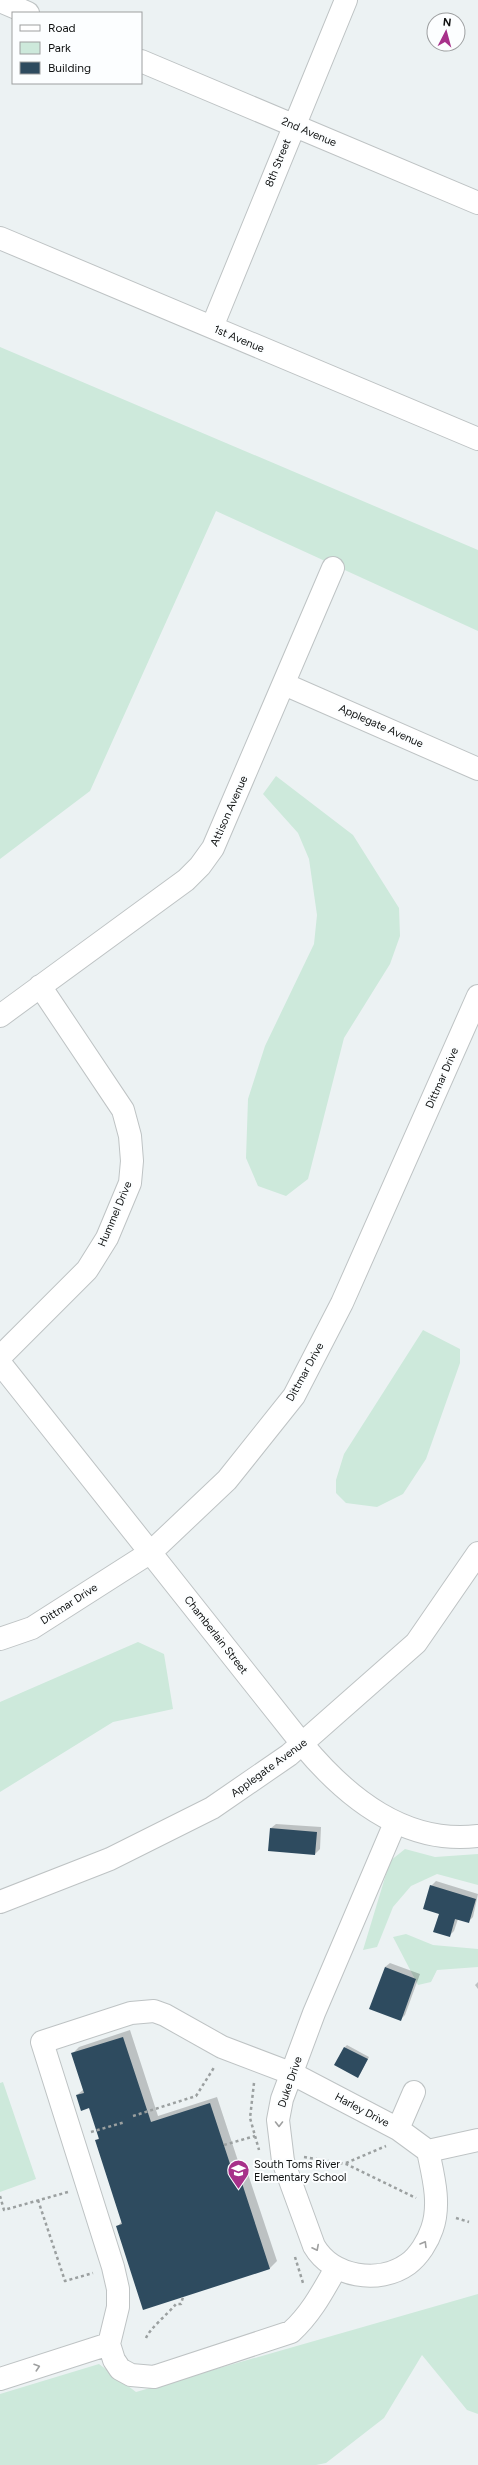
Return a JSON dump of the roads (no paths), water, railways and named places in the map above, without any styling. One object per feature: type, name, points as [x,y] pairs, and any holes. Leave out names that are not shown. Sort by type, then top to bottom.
[{"type":"street","name":"8th Street","points":[[212,327],[346,0]]},
{"type":"street","points":[[0,1],[26,12]]},
{"type":"street","name":"2nd Avenue","points":[[142,61],[478,204]]},
{"type":"street","name":"1st Avenue","points":[[0,238],[478,439]]},
{"type":"street","name":"Attison Avenue","points":[[0,1016],[186,880],[200,866],[213,848],[334,568]]},
{"type":"street","name":"Applegate Avenue","points":[[284,684],[478,769]]},
{"type":"street","name":"Hummel Drive","points":[[0,1356],[87,1270],[107,1238],[130,1183],[132,1161],[130,1136],[123,1110],[40,986]]},
{"type":"street","name":"Dittmar Drive","points":[[0,1639],[32,1628],[151,1552],[227,1480],[294,1396],[342,1303],[478,996]]},
{"type":"street","name":"Chamberlain Street","points":[[0,1363],[303,1745],[332,1777],[357,1800],[395,1824],[428,1835],[478,1836]]},
{"type":"street","name":"Applegate Avenue","points":[[0,1902],[110,1859],[212,1808],[303,1745],[416,1643],[478,1553]]},
{"type":"street","name":"Duke Drive","points":[[395,1824],[314,2013],[293,2074],[282,2099],[278,2120],[283,2161],[314,2246],[320,2256],[336,2268],[366,2276],[388,2273],[408,2264],[424,2246],[432,2228],[436,2208],[434,2178],[428,2151]]},
{"type":"street","name":"Harley Drive","points":[[109,2344],[118,2307],[118,2289],[113,2267],[42,2042],[131,2013],[154,2011],[171,2018],[222,2047],[293,2074],[396,2136],[428,2151]]},
{"type":"street","points":[[396,2136],[414,2092]]},
{"type":"street","points":[[428,2151],[478,2140]]},
{"type":"street","points":[[0,2379],[109,2344],[114,2360],[120,2369],[131,2375],[154,2377],[275,2338],[291,2332],[302,2323],[336,2268]]},
{"type":"place","name":"South Toms River Elementary School","points":[[239,2190]]}]
